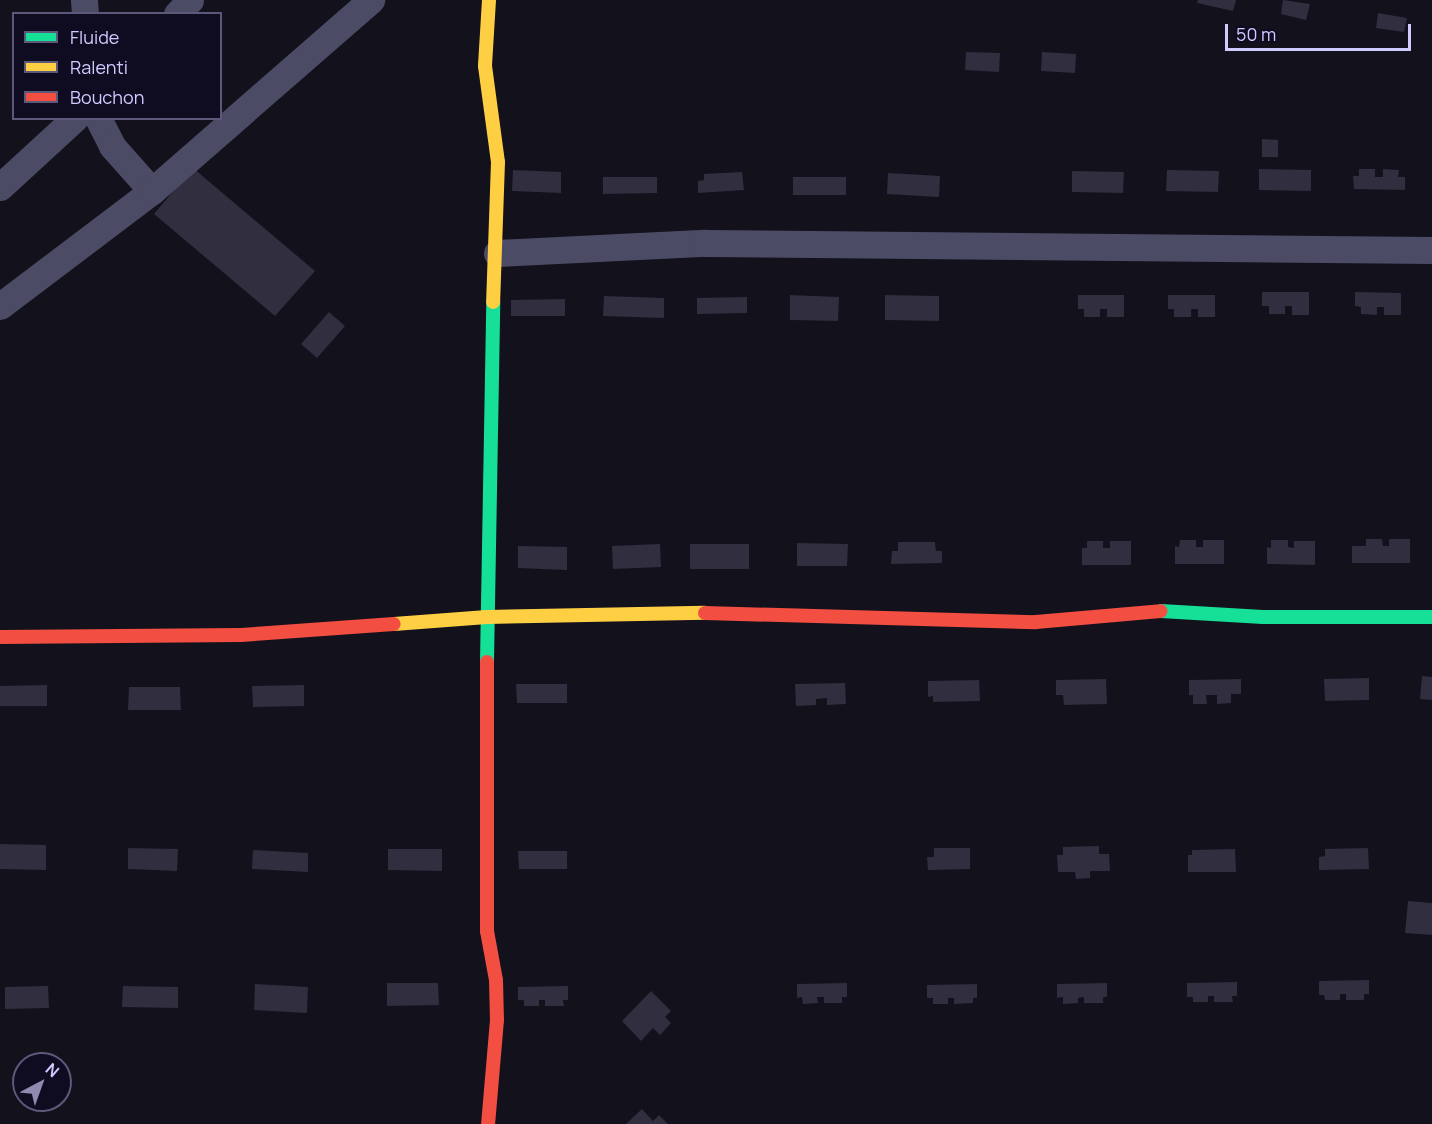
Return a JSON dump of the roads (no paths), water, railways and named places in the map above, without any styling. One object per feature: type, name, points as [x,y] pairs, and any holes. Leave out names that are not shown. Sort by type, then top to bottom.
[{"type":"street","points":[[179,12],[190,0]]},
{"type":"street","points":[[0,306],[152,191],[371,0]]},
{"type":"street","points":[[488,1124],[497,1020],[496,980],[487,931],[487,617],[490,344],[497,253],[498,162],[485,66],[489,0]]},
{"type":"street","points":[[0,187],[73,120]]},
{"type":"street","points":[[99,120],[112,146],[152,191]]},
{"type":"street","points":[[497,253],[705,243],[1432,250]]},
{"type":"street","points":[[0,637],[241,635],[487,617],[745,612],[1036,622],[1155,611],[1263,617],[1432,617]]}]
